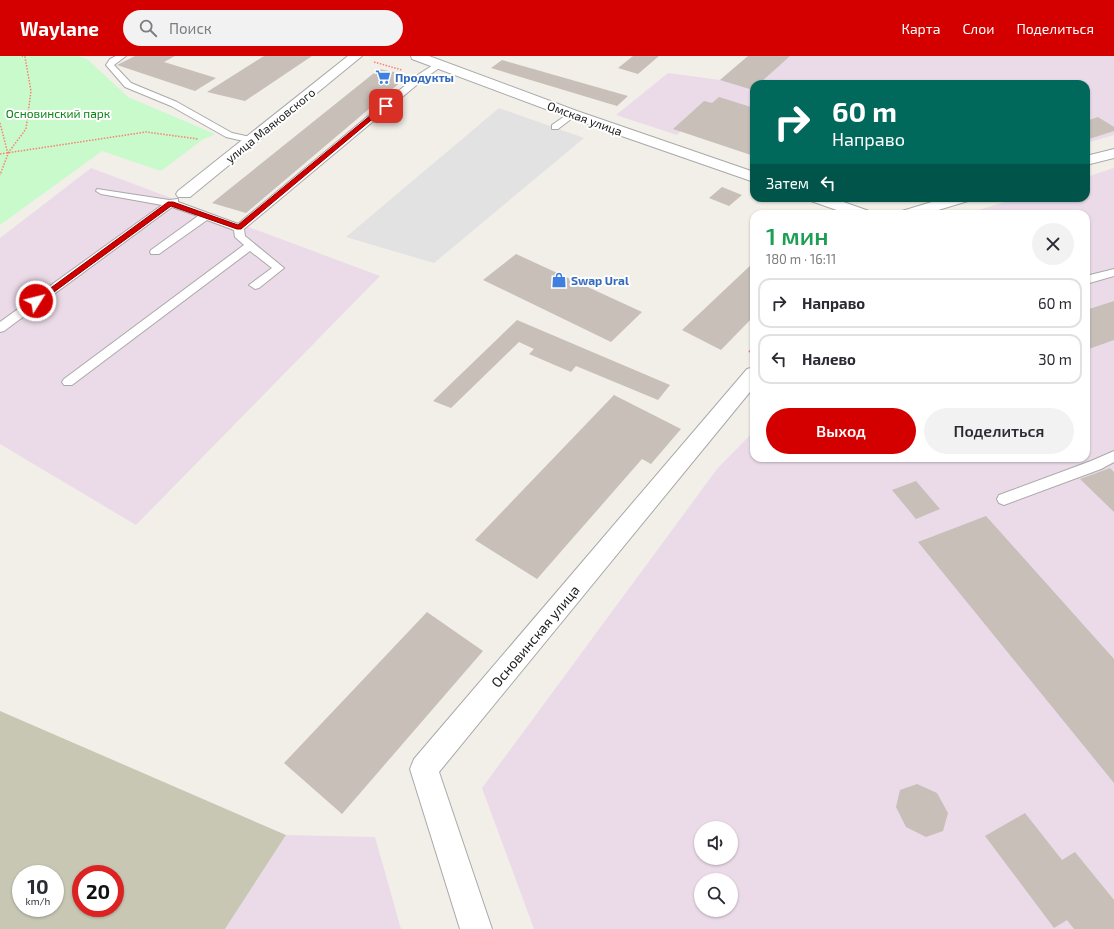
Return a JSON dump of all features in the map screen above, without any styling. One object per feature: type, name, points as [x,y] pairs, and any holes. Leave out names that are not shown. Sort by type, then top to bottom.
[{"type":"street","name":"улица Маяковского","points":[[184,194],[356,56]]},
{"type":"street","name":"Омская улица","points":[[417,56],[572,114],[750,175]]},
{"type":"street","points":[[1090,160],[1114,153]]},
{"type":"street","points":[[828,202],[852,210]]},
{"type":"street","points":[[922,210],[948,202]]},
{"type":"street","name":"Основинская улица","points":[[476,929],[424,769],[750,379]]},
{"type":"lane","points":[[122,56],[113,61],[110,65],[128,85],[174,104],[229,135],[252,140]]},
{"type":"lane","points":[[239,228],[422,76],[441,64]]},
{"type":"lane","points":[[556,127],[572,114]]},
{"type":"lane","points":[[101,191],[170,203],[239,228]]},
{"type":"lane","points":[[0,328],[184,194]]},
{"type":"lane","points":[[155,252],[205,216]]},
{"type":"lane","points":[[239,228],[240,237],[279,268],[255,285]]},
{"type":"lane","points":[[68,382],[251,245]]},
{"type":"lane","points":[[1090,279],[1114,272]]},
{"type":"lane","points":[[1004,499],[1096,465],[1114,456]]},
{"type":"path","points":[[0,175],[8,154],[26,129],[32,91],[24,57],[22,56]]},
{"type":"path","points":[[0,123],[8,154]]},
{"type":"path","points":[[0,154],[146,132],[202,140]]},
{"type":"shaded area","points":[[748,56],[1114,56],[1114,135],[1090,142],[1090,80],[750,80],[750,155],[681,131],[677,135],[616,115],[668,73],[720,80]]},
{"type":"shaded area","points":[[499,108],[584,138],[434,263],[346,237]]},
{"type":"shaded area","points":[[91,168],[380,276],[136,525],[0,444],[0,238]]},
{"type":"shaded area","points":[[1114,168],[1114,929],[534,929],[482,788],[717,469],[750,435],[750,462],[1090,462],[1090,210],[979,210],[1004,202],[1090,202],[1090,176]]},
{"type":"shaded area","points":[[0,711],[286,835],[225,929],[0,929]]},
{"type":"shaded area","points":[[286,835],[375,837],[401,929],[225,929]]},
{"type":"green space","name":"Основинский парк","points":[[0,56],[78,56],[87,59],[128,97],[215,134],[202,140],[161,171],[102,151],[0,225]]},
{"type":"building","points":[[135,56],[175,56],[164,62],[216,78],[195,91],[117,65]]},
{"type":"building","points":[[264,56],[312,56],[245,101],[207,92]]},
{"type":"building","points":[[633,56],[659,56],[638,74],[618,68]]},
{"type":"building","points":[[748,56],[790,56],[763,80],[750,80],[750,89],[720,80]]},
{"type":"building","points":[[502,60],[628,96],[617,106],[491,68]]},
{"type":"building","points":[[379,69],[409,75],[246,213],[212,203]]},
{"type":"building","points":[[719,97],[750,107],[750,155],[673,129],[704,101],[712,103]]},
{"type":"building","points":[[1098,117],[1114,127],[1114,131],[1090,139],[1090,120]]},
{"type":"building","points":[[722,187],[742,195],[729,206],[709,198]]},
{"type":"building","points":[[516,254],[642,312],[611,342],[483,280]]},
{"type":"building","points":[[750,266],[750,320],[721,350],[682,330]]},
{"type":"building","points":[[1114,301],[1114,340],[1090,349],[1090,309]]},
{"type":"building","points":[[517,320],[670,385],[658,400],[576,366],[571,372],[529,354],[534,349],[519,342],[451,408],[433,401]]},
{"type":"building","points":[[614,395],[681,429],[651,464],[642,459],[537,579],[475,540]]},
{"type":"building","points":[[1110,468],[1114,472],[1114,512],[1080,479]]},
{"type":"building","points":[[916,481],[940,509],[916,519],[892,490]]},
{"type":"building","points":[[986,516],[1114,659],[1114,783],[918,542]]},
{"type":"building","points":[[427,612],[483,651],[342,814],[284,763]]},
{"type":"building","points":[[917,784],[937,793],[948,813],[943,831],[926,837],[906,827],[896,807],[900,790]]},
{"type":"building","points":[[1025,813],[1062,860],[1075,852],[1114,900],[1114,929],[1074,929],[1067,920],[1054,928],[985,836]]},
{"type":"place","name":"Продукты","points":[[383,77]]},
{"type":"place","name":"Swap Ural","points":[[559,280]]},
{"type":"route","points":[[36,301],[170,203],[239,228],[386,106]]}]
